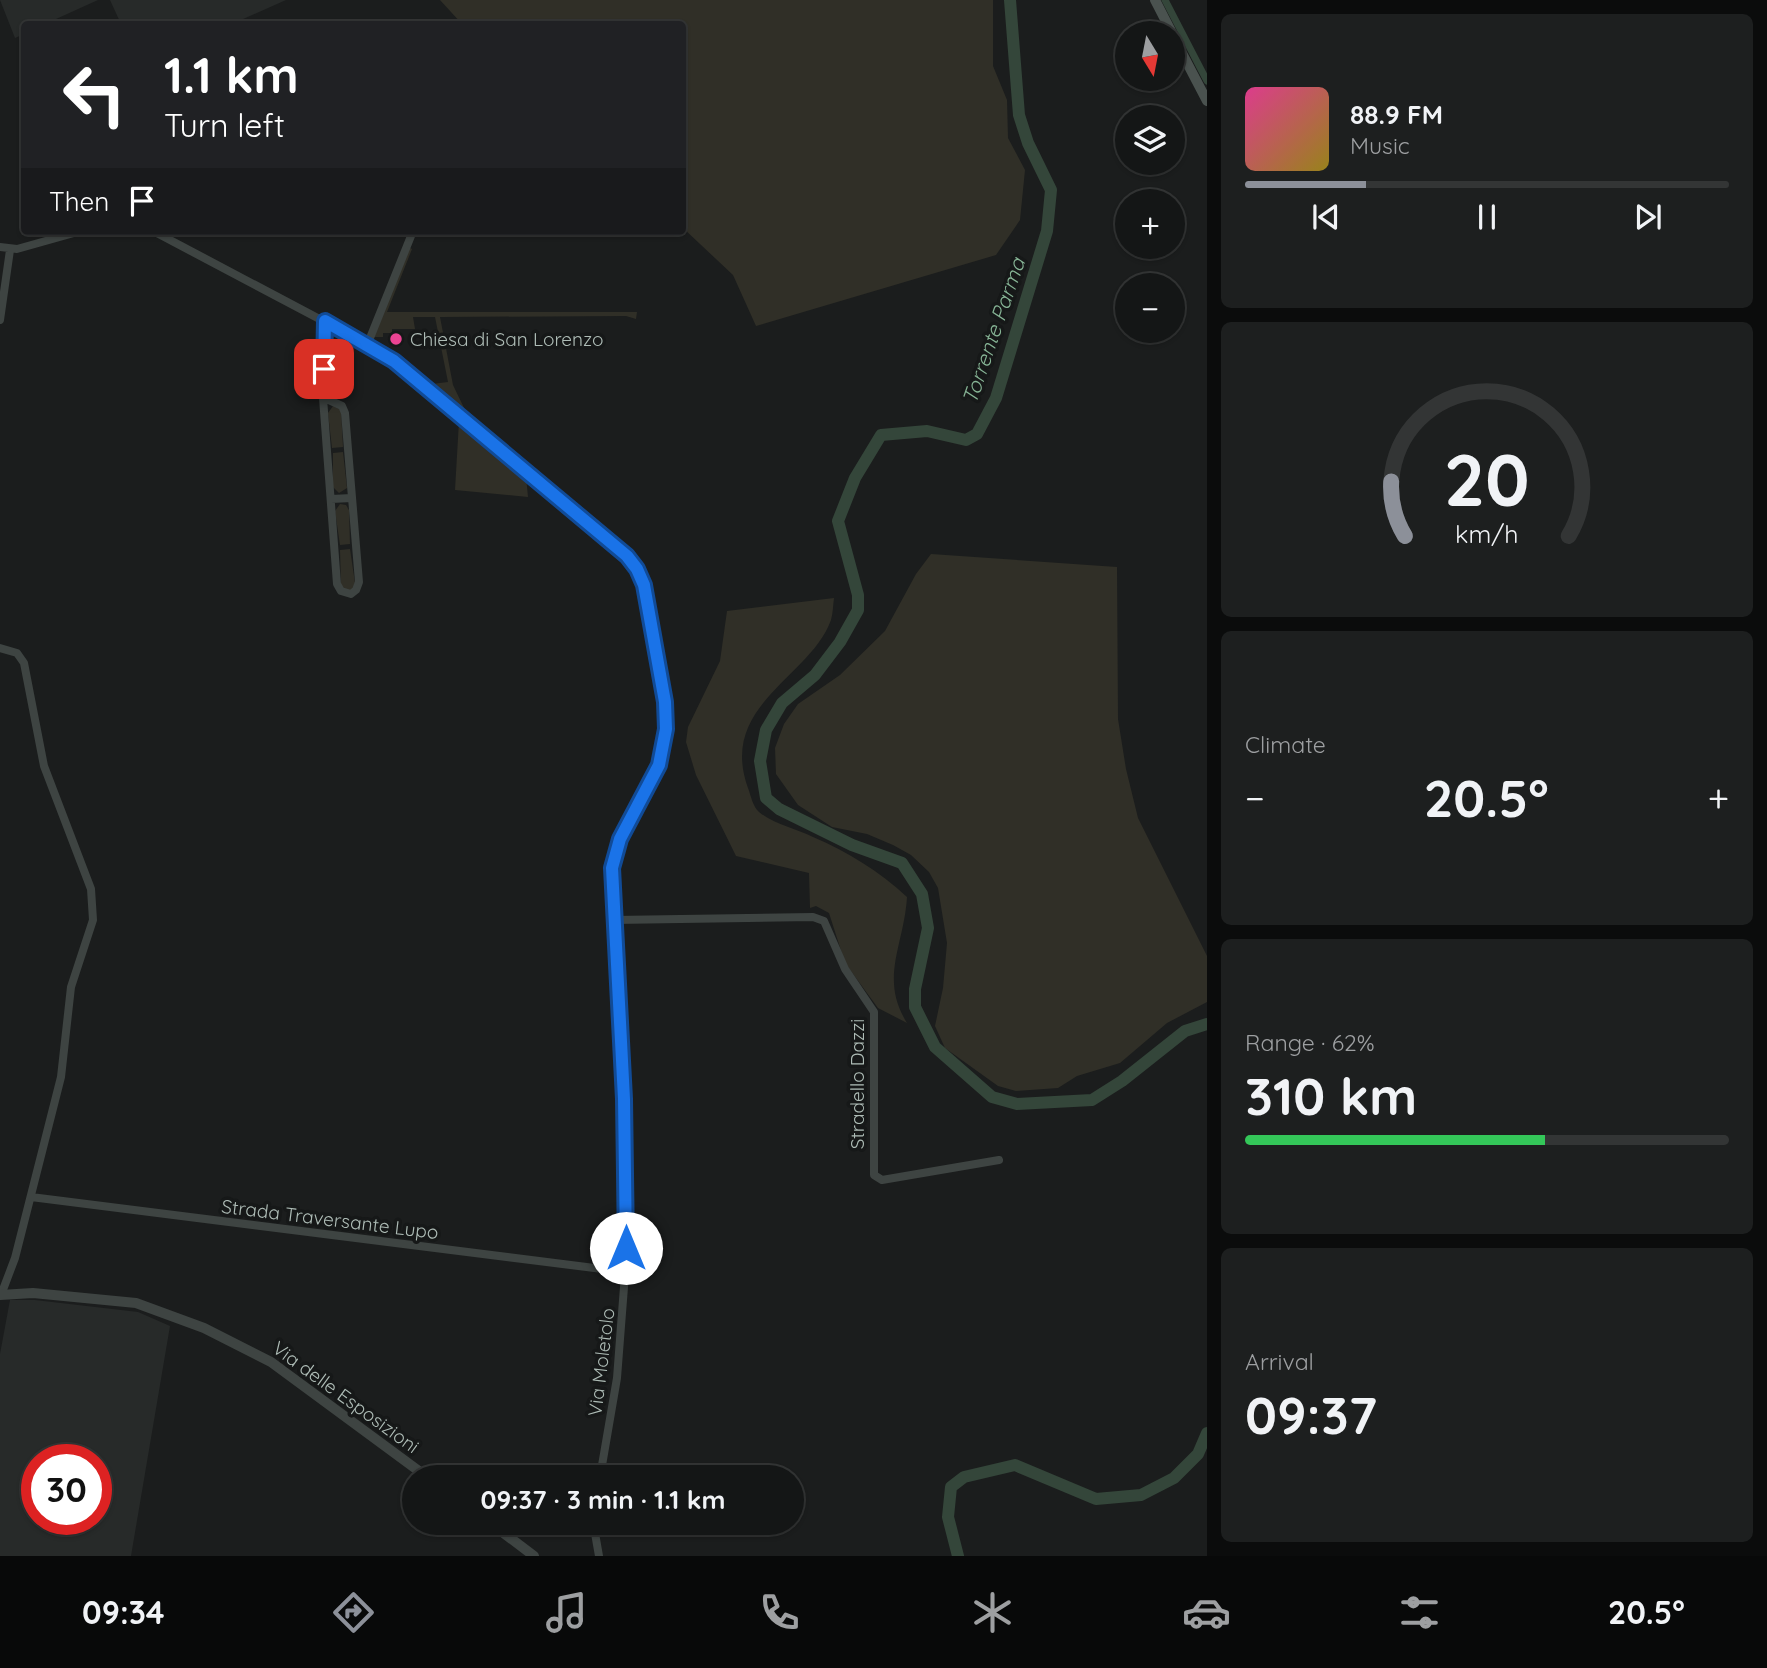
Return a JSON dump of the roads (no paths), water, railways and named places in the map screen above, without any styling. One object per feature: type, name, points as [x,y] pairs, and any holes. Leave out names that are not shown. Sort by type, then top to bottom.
[{"type":"main road","points":[[1155,0],[1166,21]]},
{"type":"main road","points":[[1185,59],[1207,101]]},
{"type":"street","points":[[0,247],[10,250],[66,235]]},
{"type":"street","name":"Via Moletolo","points":[[161,235],[368,343],[394,361],[624,553],[641,576],[665,702],[666,736],[656,771],[614,856],[611,877],[624,1113],[626,1272],[617,1378],[602,1465]]},
{"type":"street","points":[[368,343],[411,235]]},
{"type":"street","points":[[0,320],[10,250]]},
{"type":"street","points":[[324,392],[345,411],[359,584],[356,590],[349,594],[343,593],[338,586],[324,415],[324,392],[325,321]]},
{"type":"street","points":[[324,415],[326,407],[336,402]]},
{"type":"street","points":[[331,499],[352,498]]},
{"type":"street","points":[[0,648],[17,653],[24,663],[41,756],[90,885],[94,906],[91,930],[72,983],[64,1065],[13,1266],[0,1295]]},
{"type":"street","name":"Stradello Dazzi","points":[[614,920],[813,917],[824,921],[845,969],[874,1012],[874,1175],[882,1180],[999,1160]]},
{"type":"street","name":"Strada Traversante Lupo","points":[[31,1198],[626,1272]]},
{"type":"street","name":"Via delle Esposizioni","points":[[0,1295],[33,1293],[136,1303],[204,1328],[271,1362],[411,1465]]},
{"type":"street","points":[[506,1535],[534,1556]]},
{"type":"street","points":[[595,1535],[599,1555]]},
{"type":"waterway","name":"Torrente Parma","points":[[1010,0],[1019,115],[1028,143],[1051,190],[1047,231],[996,398],[977,434],[966,440],[927,431],[881,435],[855,478],[838,521],[858,595],[858,610],[840,642],[815,675],[782,703],[766,730],[760,761],[766,798],[779,809],[852,845],[902,863],[922,894],[928,928],[915,989],[915,1007],[935,1047],[992,1097],[1017,1104],[1092,1100],[1122,1081],[1185,1031],[1207,1024]]},
{"type":"waterway","points":[[1165,0],[1207,81]]},
{"type":"waterway","name":"Torrente Parma","points":[[958,1556],[948,1517],[951,1487],[964,1477],[1015,1465],[1096,1499],[1141,1495],[1174,1478],[1198,1454],[1207,1433]]},
{"type":"place","name":"Chiesa di San Lorenzo","points":[[396,339]]}]
